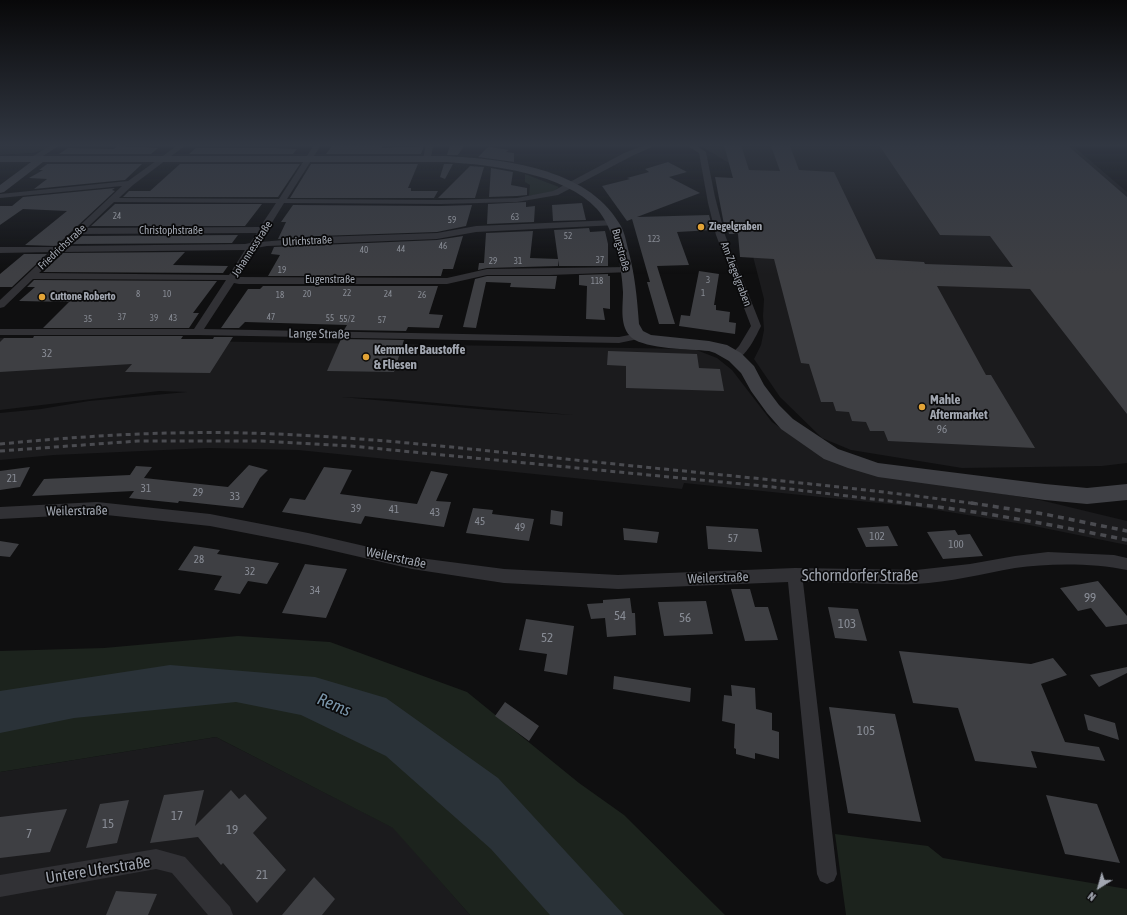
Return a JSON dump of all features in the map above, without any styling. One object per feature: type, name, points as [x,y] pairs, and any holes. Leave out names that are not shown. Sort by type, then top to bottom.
[{"type":"street","points":[[0,196],[83,188]]},
{"type":"street","name":"Friedrichstraße","points":[[0,305],[125,188]]},
{"type":"street","name":"Johannesstraße","points":[[197,332],[290,188]]},
{"type":"street","points":[[111,200],[495,202],[555,193],[565,188]]},
{"type":"street","name":"Burgstraße","points":[[574,188],[604,209],[614,223],[628,270],[633,331],[639,336]]},
{"type":"street","name":"Am Ziegelgraben","points":[[709,188],[720,233],[756,326],[743,348],[735,357]]},
{"type":"street","name":"Ulrichstraße","points":[[0,250],[245,247],[318,240],[437,236],[476,229],[614,223]]},
{"type":"street","name":"Christophstraße","points":[[78,231],[264,230]]},
{"type":"street","name":"Eugenstraße","points":[[31,276],[225,277],[239,281],[447,281],[487,272],[628,270]]},
{"type":"street","name":"Lange Straße","points":[[0,332],[197,332],[619,340],[639,336]]},
{"type":"street","points":[[639,336],[648,340],[709,346],[721,349],[735,357],[748,370],[757,387],[773,409],[787,424],[831,454],[855,463],[878,470],[1045,492],[1087,496],[1127,492]]},
{"type":"street","name":"Weilerstraße","points":[[0,513],[97,508],[210,520],[308,539],[412,563],[504,576],[618,582],[795,575]]},
{"type":"street","name":"Schorndorfer Straße","points":[[827,874],[795,575],[916,577],[970,571],[1015,562],[1048,558],[1114,561],[1127,564]]},
{"type":"street","name":"Untere Uferstraße","points":[[0,886],[156,859],[178,864],[222,915]]},
{"type":"shaded area","points":[[530,188],[558,188],[553,192],[529,196]]},
{"type":"shaded area","points":[[735,188],[1122,188],[1127,192],[1127,463],[1102,466],[962,468],[851,450],[822,438],[780,397],[754,359],[761,345],[764,330],[764,299]]},
{"type":"shaded area","points":[[0,338],[694,349],[717,358],[732,370],[772,422],[813,451],[1004,494],[1040,500],[1127,521],[1127,545],[1029,525],[918,507],[684,483],[682,489],[298,450],[208,448],[54,455],[0,460],[0,413],[41,409],[89,401],[187,392],[159,391],[0,410]],"holes":[[[341,397],[391,399],[573,415],[490,410]]]},
{"type":"shaded area","points":[[238,636],[330,642],[467,692],[579,783],[624,815],[725,915],[470,915],[393,828],[216,737],[0,772],[0,651],[104,648]]},
{"type":"shaded area","points":[[216,737],[394,828],[470,915],[0,915],[0,772]]},
{"type":"shaded area","points":[[835,834],[928,846],[943,858],[1127,889],[1127,915],[846,915]]},
{"type":"water","name":"Rems","points":[[170,665],[315,677],[386,698],[498,778],[624,915],[550,915],[491,849],[386,756],[301,715],[236,702],[74,718],[0,733],[0,691]]},
{"type":"building","points":[[115,188],[112,190],[115,191],[56,246],[25,245],[67,211],[23,209],[0,225],[0,206],[12,206],[23,197]]},
{"type":"building","points":[[154,188],[284,188],[278,197],[123,197],[129,191],[150,191]]},
{"type":"building","points":[[296,188],[408,188],[411,188],[411,191],[438,191],[434,198],[290,198]]},
{"type":"building","points":[[448,188],[478,188],[475,198],[438,198]]},
{"type":"building","points":[[490,188],[527,188],[527,195],[489,197]]},
{"type":"building","points":[[603,188],[690,188],[700,193],[637,217],[709,215],[713,230],[677,232],[689,265],[657,266],[675,324],[659,324],[647,282],[650,282],[632,219],[627,221]]},
{"type":"building","points":[[717,188],[842,188],[876,259],[924,262],[925,264],[1013,267],[990,236],[940,235],[908,188],[1116,188],[1127,197],[1127,414],[1030,289],[937,286],[986,375],[991,375],[1035,448],[888,441],[884,431],[870,431],[866,422],[852,421],[849,412],[836,411],[833,402],[821,402],[809,364],[801,363],[774,259],[740,257],[738,234],[729,234],[728,230],[725,230]]},
{"type":"building","points":[[526,202],[526,207],[535,206],[534,222],[487,224],[488,204]]},
{"type":"building","points":[[582,203],[586,220],[553,221],[552,205]]},
{"type":"building","points":[[115,204],[262,204],[245,226],[91,226]]},
{"type":"building","points":[[293,205],[472,205],[466,226],[437,232],[278,239],[286,222],[281,222]]},
{"type":"building","points":[[589,228],[590,232],[605,231],[608,244],[608,266],[559,266],[558,260],[558,266],[487,268],[478,270],[479,263],[484,263],[486,233],[533,231],[530,258],[558,259],[554,230]]},
{"type":"building","points":[[238,235],[232,243],[72,244],[82,236]]},
{"type":"building","points":[[463,236],[453,269],[443,269],[441,276],[268,276],[280,255],[271,254],[274,247],[437,240]]},
{"type":"building","points":[[185,252],[173,265],[228,266],[223,273],[43,272],[63,253]]},
{"type":"building","points":[[24,254],[47,254],[12,287],[0,287],[0,274]]},
{"type":"building","points":[[699,271],[719,274],[714,305],[716,305],[716,310],[730,312],[729,322],[736,323],[735,334],[679,326],[681,315],[690,316]]},
{"type":"building","points":[[608,274],[608,276],[610,276],[610,309],[603,308],[605,320],[586,319],[587,286],[579,285],[579,275]]},
{"type":"building","points":[[487,276],[557,276],[555,289],[510,287],[511,283],[486,282],[476,328],[463,327],[475,279]]},
{"type":"building","points":[[34,280],[217,281],[193,313],[199,313],[189,328],[43,328],[69,302],[19,301],[35,287],[27,287]]},
{"type":"building","points":[[263,286],[438,286],[429,314],[443,315],[439,328],[408,327],[406,331],[344,330],[347,325],[245,322],[239,328],[221,328],[248,289],[260,289]]},
{"type":"building","points":[[34,336],[183,336],[181,339],[213,339],[214,337],[233,337],[210,373],[125,372],[132,364],[0,372],[0,342],[4,338],[33,338]]},
{"type":"building","name":"Kemmler Baustoffe & Fliesen","points":[[341,339],[404,340],[394,372],[327,371]]},
{"type":"building","points":[[608,351],[697,354],[699,368],[720,369],[724,391],[626,388],[626,366],[607,365]]},
{"type":"building","points":[[249,465],[268,470],[260,478],[243,508],[179,501],[178,503],[129,498],[134,491],[32,496],[44,479],[130,475],[136,466],[152,467],[144,478],[228,487]]},
{"type":"building","points":[[30,467],[20,487],[0,490],[0,471]]},
{"type":"building","points":[[324,467],[352,470],[340,494],[417,504],[431,471],[448,474],[436,501],[451,502],[444,527],[365,516],[361,524],[282,512],[290,498],[305,500]]},
{"type":"building","points":[[473,508],[493,510],[492,514],[534,519],[529,541],[466,533]]},
{"type":"building","points":[[551,510],[563,512],[562,526],[550,524]]},
{"type":"building","points":[[706,526],[758,529],[762,552],[708,549]]},
{"type":"building","points":[[888,526],[898,546],[866,547],[857,528]]},
{"type":"building","points":[[623,528],[659,532],[657,543],[624,540]]},
{"type":"building","points":[[955,530],[958,535],[970,534],[983,556],[943,559],[927,532]]},
{"type":"building","points":[[0,541],[19,544],[10,557],[0,556]]},
{"type":"building","points":[[194,546],[220,550],[217,554],[279,563],[267,584],[248,581],[240,594],[214,590],[222,576],[178,570]]},
{"type":"building","points":[[305,564],[347,569],[326,618],[282,613]]},
{"type":"building","points":[[1098,581],[1127,616],[1127,624],[1106,627],[1091,608],[1078,611],[1060,588]]},
{"type":"building","points":[[731,589],[750,589],[755,607],[768,607],[778,640],[745,641]]},
{"type":"building","points":[[630,598],[632,613],[635,613],[636,635],[607,637],[605,618],[591,619],[587,604],[603,603],[603,600]]},
{"type":"building","points":[[706,601],[713,634],[664,636],[658,602]]},
{"type":"building","points":[[828,607],[858,609],[867,641],[835,638]]},
{"type":"building","points":[[526,619],[574,626],[567,675],[544,671],[547,654],[519,650]]},
{"type":"building","points":[[899,651],[1031,664],[1053,658],[1067,675],[1041,684],[1065,742],[1099,747],[1105,761],[1031,751],[1037,768],[975,761],[958,708],[913,703]]},
{"type":"building","points":[[1127,667],[1127,673],[1099,687],[1090,675]]},
{"type":"building","points":[[614,676],[691,688],[690,702],[613,689]]},
{"type":"building","points":[[731,685],[755,688],[756,709],[772,713],[772,730],[779,732],[779,759],[755,753],[755,759],[736,754],[736,749],[734,748],[735,724],[722,721],[724,695],[732,696]]},
{"type":"building","points":[[505,702],[539,726],[529,741],[495,716]]},
{"type":"building","points":[[829,707],[895,714],[921,822],[848,813]]},
{"type":"building","points":[[1084,714],[1115,723],[1119,740],[1088,730]]},
{"type":"building","points":[[204,790],[195,826],[231,790],[239,799],[245,794],[267,818],[253,833],[286,870],[257,903],[223,863],[221,865],[198,837],[150,843],[164,795]]},
{"type":"building","points":[[1046,795],[1097,804],[1120,863],[1065,854]]},
{"type":"building","points":[[129,800],[117,843],[86,848],[100,804]]},
{"type":"building","points":[[67,809],[50,852],[0,858],[0,817]]},
{"type":"building","points":[[314,877],[335,899],[322,915],[282,915]]},
{"type":"building","points":[[116,891],[157,894],[148,915],[106,915]]},
{"type":"railway","points":[[0,444],[92,436],[154,433],[246,433],[336,437],[471,449],[792,482],[975,504]]},
{"type":"railway","points":[[0,451],[138,441],[262,441],[351,446],[773,487],[914,504]]},
{"type":"railway","points":[[905,503],[1016,519],[1127,540]]},
{"type":"railway","points":[[971,503],[975,504]]},
{"type":"railway","points":[[975,504],[1044,514],[1127,531]]},
{"type":"place","name":"Ziegelgraben","points":[[701,227]]},
{"type":"place","name":"Cuttone Roberto","points":[[42,297]]},
{"type":"place","name":"Kemmler Baustoffe & Fliesen","points":[[366,357]]},
{"type":"place","name":"Mahle Aftermarket","points":[[922,407]]}]
